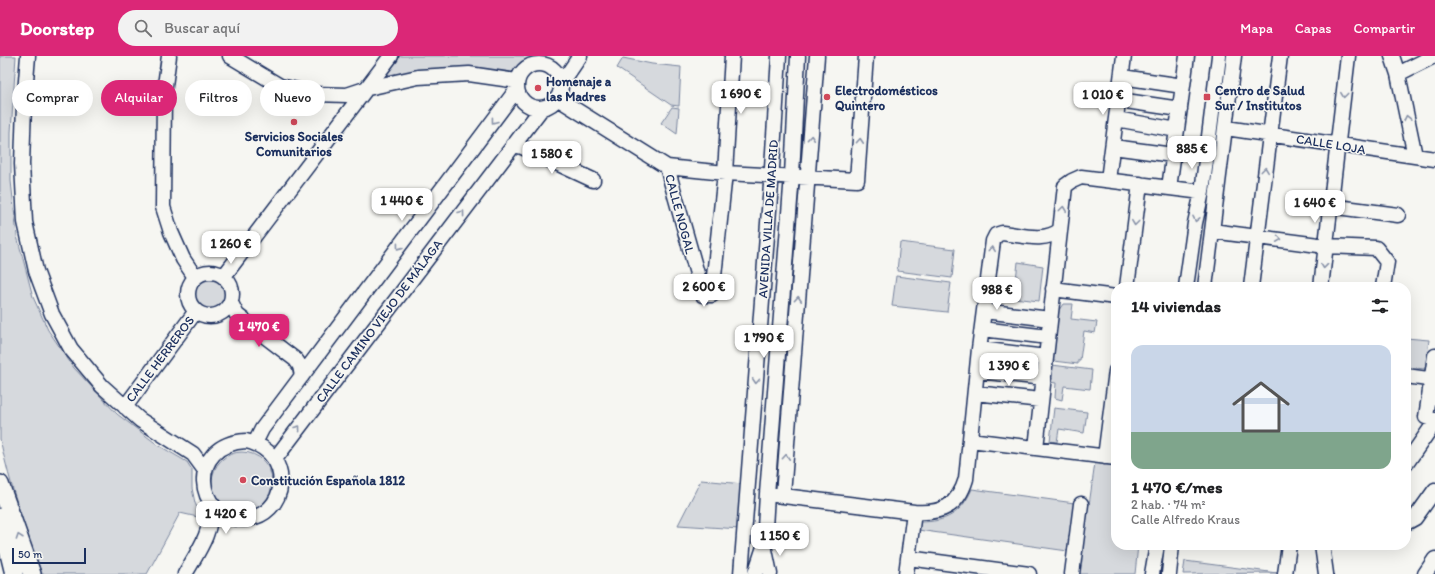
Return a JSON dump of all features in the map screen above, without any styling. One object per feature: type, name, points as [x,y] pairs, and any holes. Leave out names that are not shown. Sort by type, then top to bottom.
[{"type":"main road","points":[[0,484],[32,574]]},
{"type":"main road","points":[[0,517],[14,574]]},
{"type":"main road","points":[[0,564],[1,574]]},
{"type":"street","points":[[28,56],[24,105],[22,164],[24,222],[36,271],[52,314],[71,349],[102,386],[140,420],[193,454],[204,469],[206,492],[211,503],[212,514],[208,534],[186,574]]},
{"type":"street","points":[[169,56],[164,93],[163,207],[171,232],[183,259],[195,277]]},
{"type":"street","points":[[230,56],[280,86],[314,94],[347,94],[418,77],[469,74],[517,85]]},
{"type":"street","points":[[224,276],[391,56]]},
{"type":"street","points":[[517,85],[520,97],[526,104],[542,108],[551,104],[557,98],[561,84],[580,56]]},
{"type":"street","points":[[725,173],[732,56]]},
{"type":"street","name":"AVENIDA VILLA DE MADRID","points":[[741,574],[779,56]]},
{"type":"street","points":[[755,574],[764,545],[792,175],[798,56]]},
{"type":"street","points":[[784,496],[817,56]]},
{"type":"street","points":[[557,98],[667,167],[725,173],[792,175],[857,180],[866,56]]},
{"type":"street","points":[[1108,180],[1124,56]]},
{"type":"street","points":[[1169,188],[1187,56]]},
{"type":"street","points":[[1187,282],[1195,223],[1202,192],[1219,56]]},
{"type":"street","points":[[1206,282],[1234,56]]},
{"type":"street","points":[[1252,282],[1280,56]]},
{"type":"street","points":[[1322,282],[1348,56]]},
{"type":"street","points":[[1392,56],[1398,74],[1415,156]]},
{"type":"street","points":[[1398,74],[1434,56]]},
{"type":"street","points":[[255,443],[262,429],[517,85],[521,73],[539,60],[553,69],[558,75],[561,84]]},
{"type":"street","points":[[1122,77],[1183,86]]},
{"type":"street","points":[[1119,100],[1180,109]]},
{"type":"street","name":"CALLE CAMINO VIEJO DE MÁLAGA","points":[[275,460],[542,108]]},
{"type":"street","points":[[1116,119],[1177,130]]},
{"type":"street","name":"CALLE LOJA","points":[[1226,128],[1435,159]]},
{"type":"street","points":[[513,145],[522,147],[593,180]]},
{"type":"street","points":[[1113,147],[1173,155]]},
{"type":"street","name":"CALLE NOGAL","points":[[667,167],[703,295],[712,295],[725,173]]},
{"type":"street","points":[[1036,448],[1065,186],[1081,177],[1202,192]]},
{"type":"street","points":[[1128,282],[1140,184]]},
{"type":"street","points":[[1330,206],[1398,215]]},
{"type":"street","points":[[767,494],[914,512],[936,512],[951,505],[962,493],[966,479],[992,241],[996,235],[1002,233],[1044,238],[1053,235],[1060,230]]},
{"type":"street","points":[[1212,231],[1326,246],[1376,248],[1387,262],[1384,282]]},
{"type":"street","points":[[209,272],[224,276],[229,281],[232,288],[233,296],[230,310],[217,315],[209,316],[196,311],[188,298],[188,290],[195,277],[202,273],[209,272]]},
{"type":"street","points":[[1053,289],[1111,296]]},
{"type":"street","points":[[230,310],[296,360],[300,366],[302,376]]},
{"type":"street","name":"CALLE HERREROS","points":[[125,406],[196,311]]},
{"type":"street","points":[[984,311],[1050,319]]},
{"type":"street","points":[[982,329],[1048,336]]},
{"type":"street","points":[[979,349],[1046,357]]},
{"type":"street","points":[[296,360],[311,359],[318,355]]},
{"type":"street","points":[[1411,457],[1435,421],[1426,417],[1433,380],[1435,356]]},
{"type":"street","points":[[977,371],[1044,378]]},
{"type":"street","points":[[1411,377],[1433,380]]},
{"type":"street","points":[[975,393],[1041,400]]},
{"type":"street","points":[[970,440],[1111,457]]},
{"type":"street","points":[[204,469],[215,453],[227,444],[236,442],[255,443],[266,450],[275,460],[280,470],[281,482],[279,493],[273,503],[265,511],[255,517],[231,517],[220,512],[211,503]]},
{"type":"street","points":[[193,454],[215,453]]},
{"type":"street","points":[[1411,520],[1415,518],[1435,490]]},
{"type":"street","points":[[1072,574],[1081,504]]},
{"type":"street","points":[[906,574],[914,512]]},
{"type":"street","points":[[208,534],[220,523],[231,517]]},
{"type":"street","points":[[764,545],[770,574]]},
{"type":"street","points":[[1152,574],[1156,550]]},
{"type":"street","points":[[1169,574],[1171,550]]},
{"type":"street","points":[[1285,574],[1288,550]]},
{"type":"street","points":[[1323,550],[1326,574]]},
{"type":"street","points":[[908,558],[1029,574]]},
{"type":"street","points":[[1424,574],[1435,559]]},
{"type":"shaded area","points":[[0,56],[16,56],[14,80],[12,80],[11,181],[17,236],[33,297],[48,330],[74,368],[117,414],[158,445],[187,462],[192,470],[192,488],[195,503],[202,518],[180,513],[147,574],[42,574],[13,490],[0,439]]},
{"type":"shaded area","points":[[396,56],[542,56],[537,64],[525,65],[517,76],[377,83]]},
{"type":"shaded area","points":[[623,58],[652,64],[681,67],[679,106],[671,105],[617,68]]},
{"type":"shaded area","points":[[672,107],[679,108],[677,134],[661,123]]},
{"type":"shaded area","points":[[900,242],[955,249],[952,278],[897,271]]},
{"type":"shaded area","points":[[1018,262],[1043,266],[1039,301],[1014,298]]},
{"type":"shaded area","points":[[896,276],[951,283],[947,312],[892,306]]},
{"type":"shaded area","points":[[207,277],[213,277],[217,278],[224,284],[227,294],[226,301],[220,308],[213,311],[207,311],[203,310],[196,304],[193,297],[193,291],[194,287],[200,280]]},
{"type":"shaded area","points":[[1063,304],[1073,304],[1071,319],[1097,322],[1095,333],[1084,331],[1080,360],[1078,360],[1078,364],[1053,361],[1059,310]]},
{"type":"shaded area","points":[[1411,338],[1429,340],[1425,369],[1411,368]]},
{"type":"shaded area","points":[[1052,365],[1092,370],[1090,389],[1064,386],[1062,400],[1055,398],[1056,383],[1050,382]]},
{"type":"shaded area","points":[[1054,408],[1087,412],[1084,433],[1059,429],[1057,442],[1050,441]]},
{"type":"shaded area","points":[[236,452],[248,452],[259,457],[267,465],[272,476],[270,494],[259,507],[248,512],[236,512],[225,507],[217,499],[212,488],[212,476],[217,465],[225,457]]},
{"type":"shaded area","points":[[1095,463],[1111,465],[1111,550],[1137,550],[1135,574],[1079,574],[1082,553],[918,530],[920,522],[929,522],[952,515],[963,505],[972,489],[1089,505]]},
{"type":"shaded area","points":[[701,480],[743,484],[740,529],[678,525]]},
{"type":"shaded area","points":[[1185,561],[1277,573],[1183,574]]},
{"type":"place","name":"Homenaje a las Madres","points":[[538,88]]},
{"type":"place","name":"Electrodomésticos Quintero","points":[[827,97]]},
{"type":"place","name":"Centro de Salud Sur / Institutos","points":[[1207,97]]},
{"type":"place","name":"Servicios Sociales Comunitarios","points":[[294,122]]},
{"type":"place","name":"Constitución Española 1812","points":[[243,480]]}]
